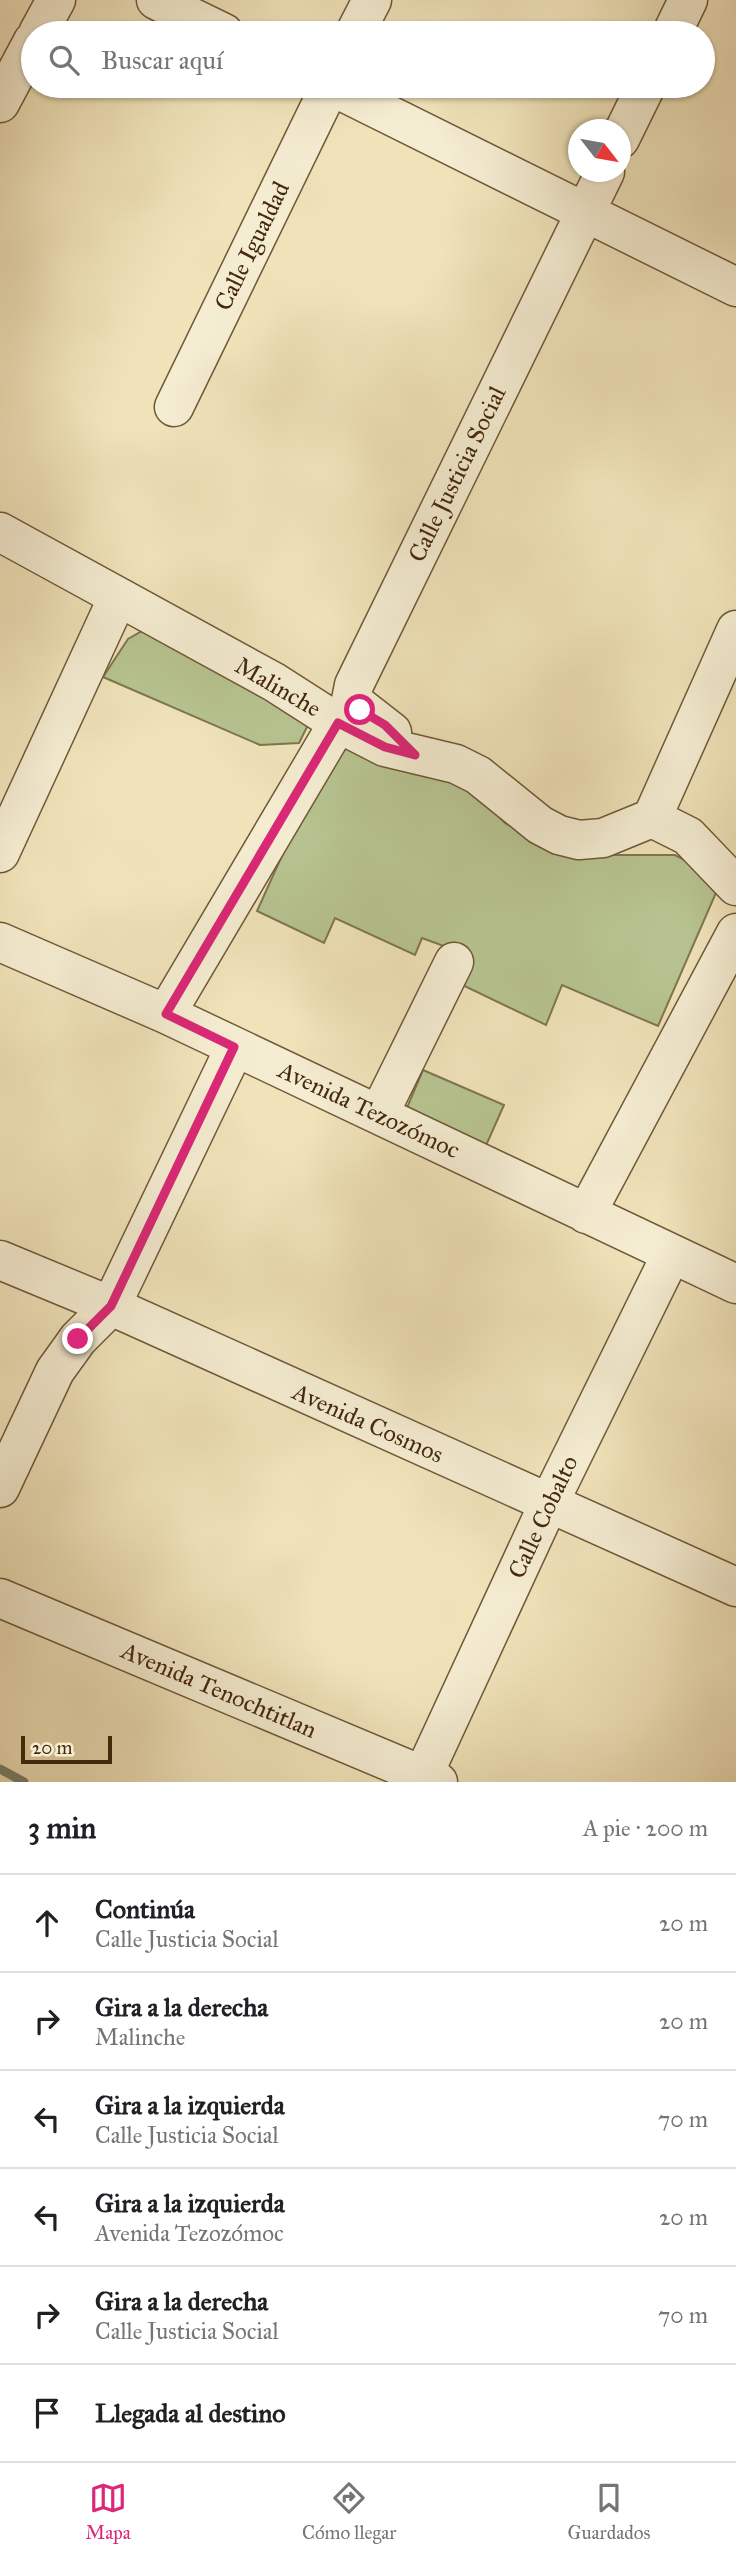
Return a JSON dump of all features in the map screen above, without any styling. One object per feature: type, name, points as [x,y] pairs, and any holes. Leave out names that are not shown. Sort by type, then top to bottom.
[{"type":"street","points":[[45,21],[56,0]]},
{"type":"street","points":[[156,0],[199,21]]},
{"type":"street","points":[[361,21],[372,0]]},
{"type":"street","points":[[677,21],[688,0]]},
{"type":"street","points":[[0,103],[21,64]]},
{"type":"street","name":"Calle Igualdad","points":[[174,407],[324,98]]},
{"type":"street","points":[[354,98],[736,287]]},
{"type":"street","points":[[630,119],[640,98]]},
{"type":"street","name":"Calle Justicia Social","points":[[415,755],[385,725],[360,710],[351,699],[354,685],[599,182]]},
{"type":"street","name":"Malinche","points":[[0,532],[274,682],[338,723],[385,747],[456,764],[478,775],[540,825],[559,835],[579,840],[603,838],[652,818]]},
{"type":"street","points":[[0,853],[118,597]]},
{"type":"street","points":[[736,630],[652,818],[688,836],[736,886]]},
{"type":"street","points":[[166,1014],[338,723]]},
{"type":"street","points":[[586,1214],[736,933]]},
{"type":"street","name":"Avenida Tezozómoc","points":[[0,942],[166,1014],[736,1284]]},
{"type":"street","points":[[379,1114],[454,962]]},
{"type":"street","points":[[0,1488],[55,1371],[78,1339],[111,1306],[234,1047]]},
{"type":"street","name":"Calle Cobalto","points":[[427,1780],[548,1505],[671,1255]]},
{"type":"street","name":"Avenida Cosmos","points":[[0,1260],[111,1306],[548,1505],[736,1587]]},
{"type":"street","name":"Avenida Tenochtitlan","points":[[0,1598],[427,1780]]},
{"type":"green space","points":[[151,626],[313,715],[299,743],[260,745],[103,677],[128,639]]},
{"type":"green space","points":[[337,734],[477,794],[505,823],[538,840],[583,855],[675,855],[722,879],[658,1026],[562,985],[546,1025],[454,981],[463,953],[422,938],[415,955],[335,918],[324,943],[257,911]]},
{"type":"green space","points":[[423,1070],[504,1105],[480,1159],[400,1124]]},
{"type":"waterway","points":[[0,1769],[24,1782]]},
{"type":"route","points":[[78,1339],[111,1306],[234,1047],[166,1014],[338,723],[385,747],[415,755],[385,725],[360,710]]}]
